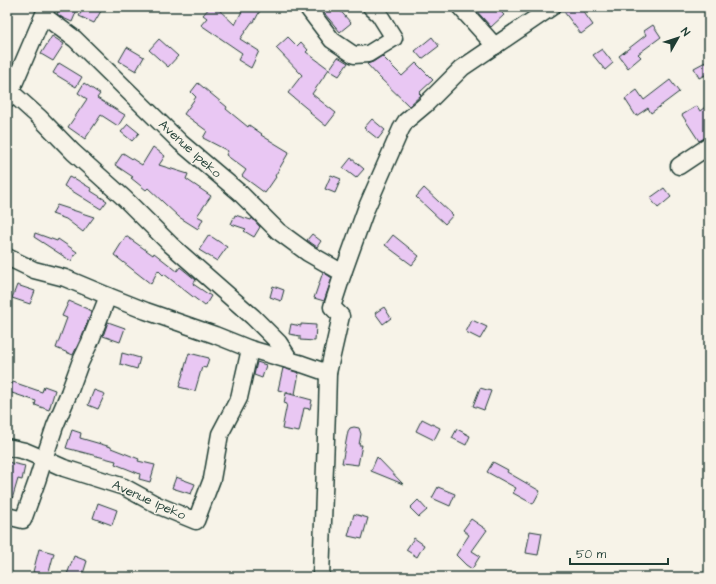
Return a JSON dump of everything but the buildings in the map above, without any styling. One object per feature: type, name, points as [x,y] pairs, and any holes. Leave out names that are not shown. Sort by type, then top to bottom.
[{"type":"street","points":[[307,7],[332,40],[354,55],[368,54],[394,38],[379,14],[371,7]]},
{"type":"street","points":[[460,7],[495,46]]},
{"type":"street","points":[[321,577],[328,373],[341,316],[332,307],[366,209],[401,129],[406,121],[425,105],[462,68],[552,7]]},
{"type":"street","points":[[46,11],[9,96],[40,118],[73,152],[124,198],[171,245],[253,317],[279,343],[290,360]]},
{"type":"street","name":"Avenue Ipeko","points":[[46,11],[181,143],[240,194],[278,231],[308,253],[343,273]]},
{"type":"street","points":[[679,166],[709,146]]},
{"type":"street","points":[[7,257],[34,270],[66,278],[146,311],[215,334],[250,349],[290,360],[328,373]]},
{"type":"street","points":[[7,516],[23,520],[55,426],[108,296]]},
{"type":"street","name":"Avenue Ipeko","points":[[7,447],[25,451],[64,468],[124,487],[157,506],[196,520],[212,479],[220,434],[238,398],[250,349]]}]
